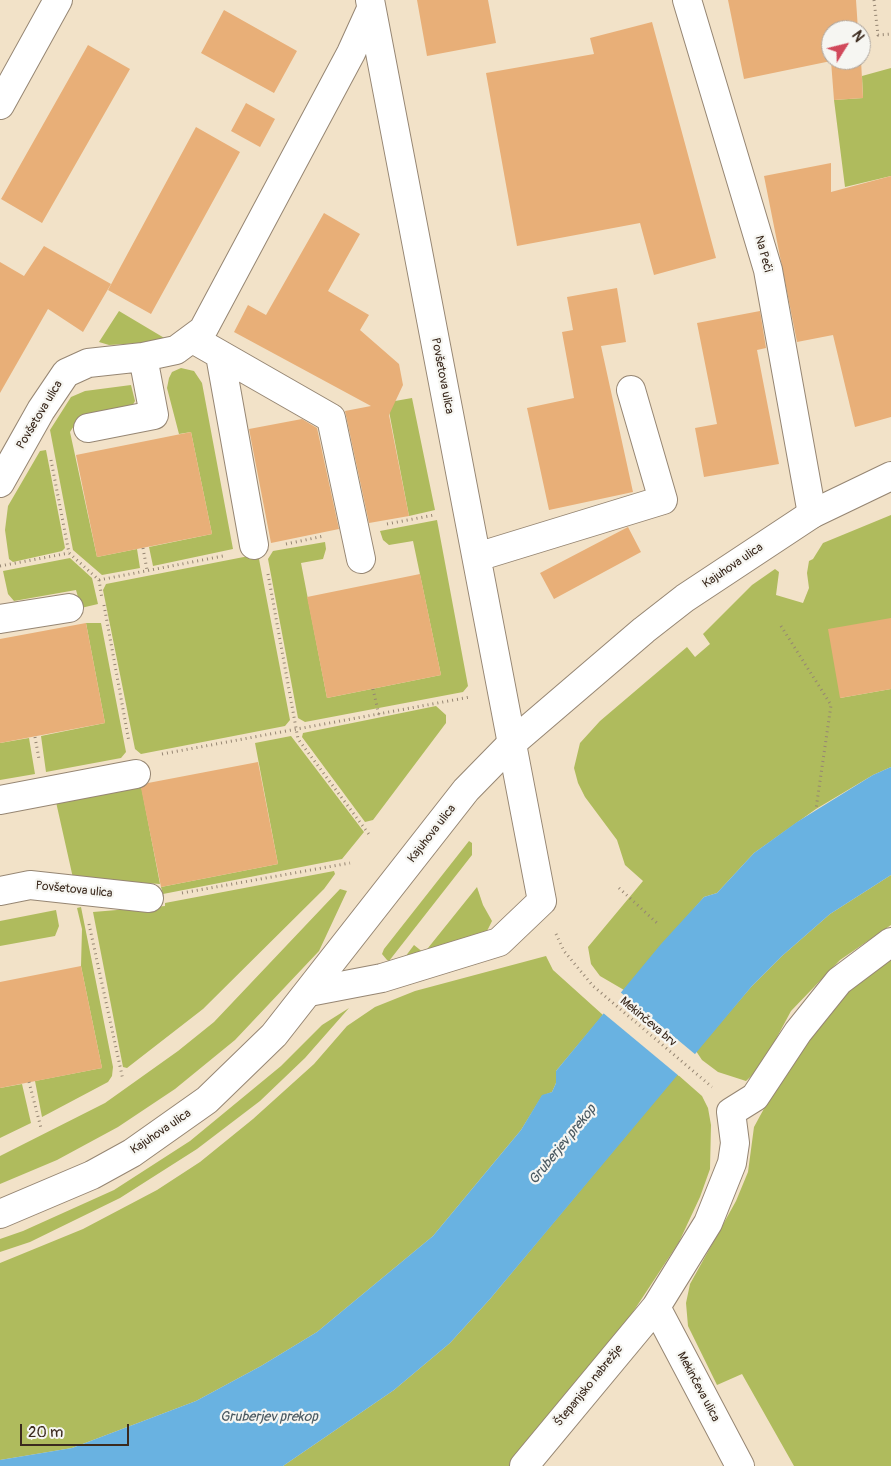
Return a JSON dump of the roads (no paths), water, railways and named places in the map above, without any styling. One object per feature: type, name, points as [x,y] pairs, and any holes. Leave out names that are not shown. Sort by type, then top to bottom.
[{"type":"street","points":[[0,105],[58,0]]},
{"type":"street","name":"Na Peči","points":[[687,0],[768,270],[812,514]]},
{"type":"street","name":"Povšetova ulica","points":[[0,483],[60,378],[74,368],[106,360],[143,358],[176,350],[193,340],[203,330],[351,53],[370,5]]},
{"type":"street","name":"Povšetova ulica","points":[[308,992],[382,978],[499,942],[542,901],[370,5]]},
{"type":"street","points":[[193,340],[331,418],[361,559]]},
{"type":"street","points":[[220,354],[260,556]]},
{"type":"street","points":[[88,428],[154,415],[143,358]]},
{"type":"street","points":[[477,557],[663,500],[631,390]]},
{"type":"street","name":"Kajuhova ulica","points":[[0,1214],[92,1175],[170,1128],[207,1100],[247,1064],[274,1035],[466,790],[512,743],[637,636],[685,598],[812,514],[891,476]]},
{"type":"street","points":[[0,619],[69,608]]},
{"type":"street","points":[[0,800],[134,767]]},
{"type":"street","name":"Povšetova ulica","points":[[0,891],[30,885],[149,898]]},
{"type":"street","name":"Štepanjsko nabrežje","points":[[524,1466],[656,1307],[708,1223],[732,1163],[735,1144],[730,1112],[755,1097],[798,1032],[839,981],[891,942]]},
{"type":"street","name":"Mekinčeva ulica","points":[[656,1307],[740,1466]]},
{"type":"water","name":"Gruberjev prekop","points":[[891,767],[891,875],[830,914],[782,956],[752,986],[490,1299],[450,1343],[394,1390],[283,1466],[0,1466],[0,1460],[72,1448],[196,1401],[261,1366],[317,1332],[433,1236],[521,1130],[542,1095],[552,1092],[556,1083],[556,1071],[661,944],[704,897],[717,893],[754,853],[797,822],[873,775]]}]
